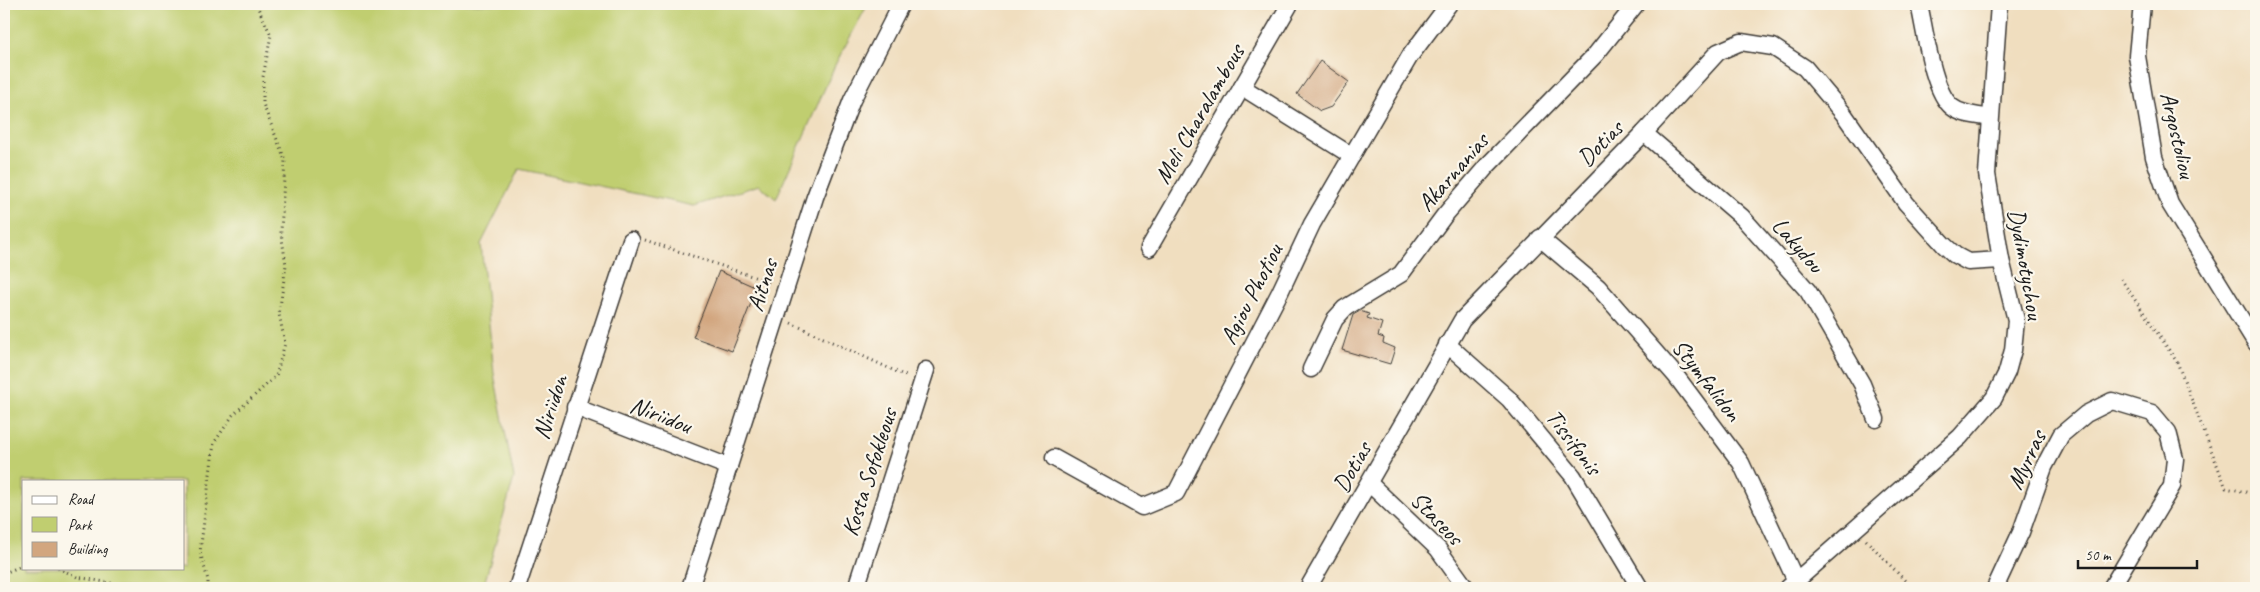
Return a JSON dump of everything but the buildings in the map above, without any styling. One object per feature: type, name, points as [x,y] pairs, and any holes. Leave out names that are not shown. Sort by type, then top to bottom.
[{"type":"street","name":"Aitnas","points":[[690,588],[730,468],[815,197],[852,100],[901,4]]},
{"type":"street","name":"Meli Charalambous","points":[[1149,248],[1290,4]]},
{"type":"street","name":"Agiou Photiou","points":[[1054,458],[1142,507],[1176,492],[1280,292],[1312,224],[1410,56],[1449,4]]},
{"type":"street","name":"Akarnanias","points":[[1311,369],[1335,319],[1346,308],[1401,274],[1444,216],[1481,173],[1596,54],[1636,4]]},
{"type":"street","points":[[1918,4],[1937,83],[1943,96],[1951,107],[1963,113],[1989,118]]},
{"type":"street","name":"Dydimotychou","points":[[1792,584],[1960,438],[1994,398],[2007,372],[2016,320],[2001,260],[1987,174],[1989,118],[1999,4]]},
{"type":"street","name":"Argostoliou","points":[[2142,4],[2138,56],[2154,157],[2170,204],[2256,343]]},
{"type":"street","name":"Dotias","points":[[1308,588],[1370,484],[1446,344],[1462,320],[1644,133],[1718,52],[1741,42],[1773,47],[1805,68],[1843,113],[1906,203],[1944,245],[1955,255],[1968,262],[2001,260]]},
{"type":"street","points":[[1242,87],[1352,156]]},
{"type":"street","name":"Lakydou","points":[[1644,133],[1742,217],[1808,291],[1862,384],[1876,419]]},
{"type":"street","name":"Stymfalidon","points":[[1540,238],[1598,287],[1676,376],[1741,463],[1792,584]]},
{"type":"street","name":"Niriidon","points":[[517,588],[631,240]]},
{"type":"street","name":"Tissifonis","points":[[1446,344],[1509,399],[1573,476],[1640,588]]},
{"type":"street","name":"Kosta Sofokleous","points":[[856,588],[924,376]]},
{"type":"street","name":"Myrras","points":[[1995,588],[2018,540],[2044,467],[2061,435],[2086,414],[2112,401],[2152,413],[2168,432],[2175,459],[2172,486],[2111,588]]},
{"type":"street","name":"Niriidou","points":[[575,407],[730,468]]},
{"type":"street","name":"Staseos","points":[[1370,484],[1438,549],[1466,588]]},
{"type":"path","points":[[208,588],[208,580],[200,552],[214,443],[233,415],[276,376],[285,343],[279,314],[286,265],[281,232],[285,160],[263,104],[263,77],[271,35],[256,4]]},
{"type":"path","points":[[631,240],[636,238],[786,288]]},
{"type":"path","points":[[2121,278],[2177,362],[2226,488],[2256,494]]},
{"type":"path","points":[[777,316],[924,376]]},
{"type":"path","points":[[1856,529],[1912,588]]},
{"type":"path","points":[[4,573],[22,566]]},
{"type":"path","points":[[62,570],[77,577],[138,588]]},
{"type":"green space","points":[[4,4],[868,4],[836,63],[776,199],[759,185],[694,206],[519,169],[481,244],[494,374],[514,478],[483,588],[4,588]]}]
